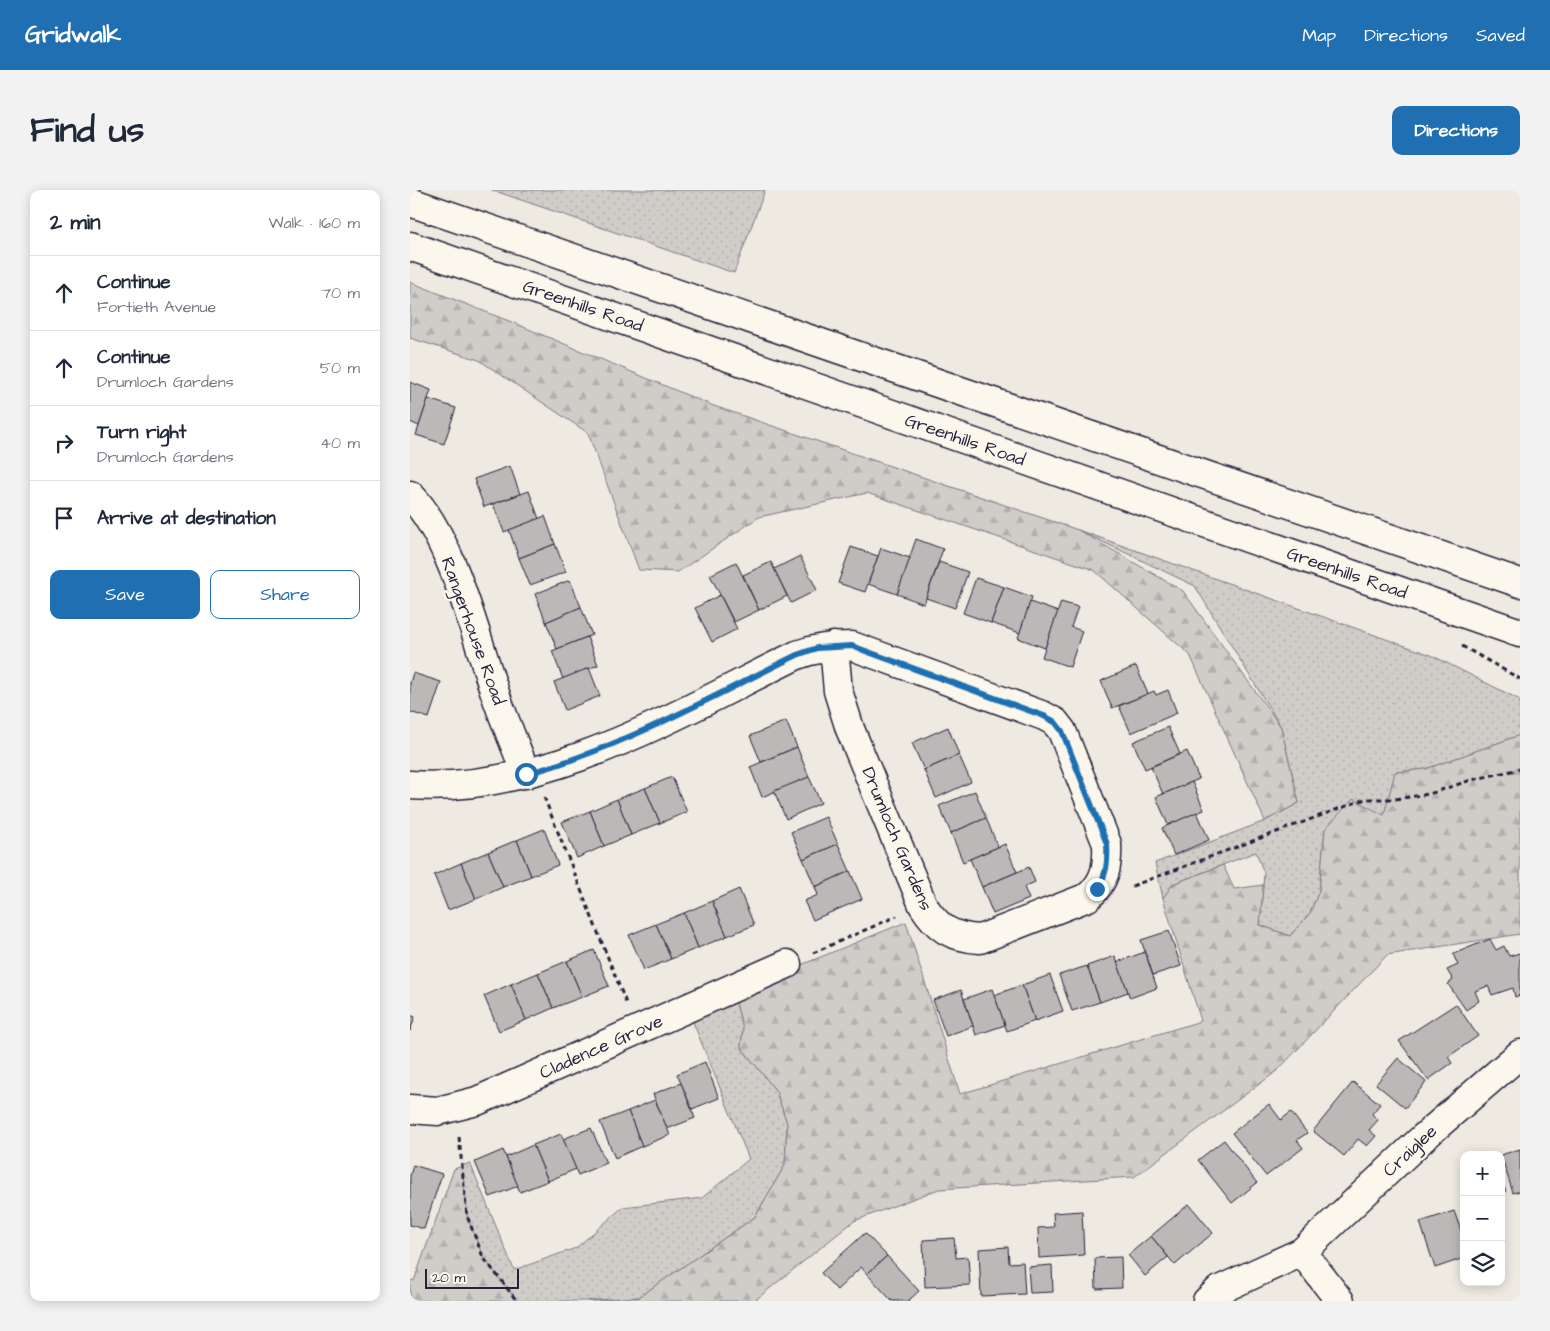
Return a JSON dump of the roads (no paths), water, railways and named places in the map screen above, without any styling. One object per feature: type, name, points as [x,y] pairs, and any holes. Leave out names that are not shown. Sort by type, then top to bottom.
[{"type":"street","points":[[410,202],[1520,584]]},
{"type":"street","name":"Greenhills Road","points":[[410,246],[1520,633]]},
{"type":"street","name":"Rangerhouse Road","points":[[410,495],[436,527],[465,602],[496,696],[530,773]]},
{"type":"street","points":[[410,784],[484,783],[530,773],[580,756],[647,728],[797,655],[817,648],[834,646]]},
{"type":"street","name":"Drumloch Gardens","points":[[834,646],[852,646],[870,651],[1044,716],[1055,722],[1062,731],[1107,844],[1108,863],[1104,880],[1088,898],[980,938],[963,938],[934,923],[923,905],[850,729],[838,691],[834,646]]},
{"type":"street","name":"Cladence Grove","points":[[410,1109],[438,1111],[478,1101],[787,964]]},
{"type":"street","name":"Craiglee","points":[[1207,1301],[1219,1290],[1302,1252],[1424,1137],[1520,1054]]},
{"type":"street","points":[[1302,1252],[1340,1301]]}]
